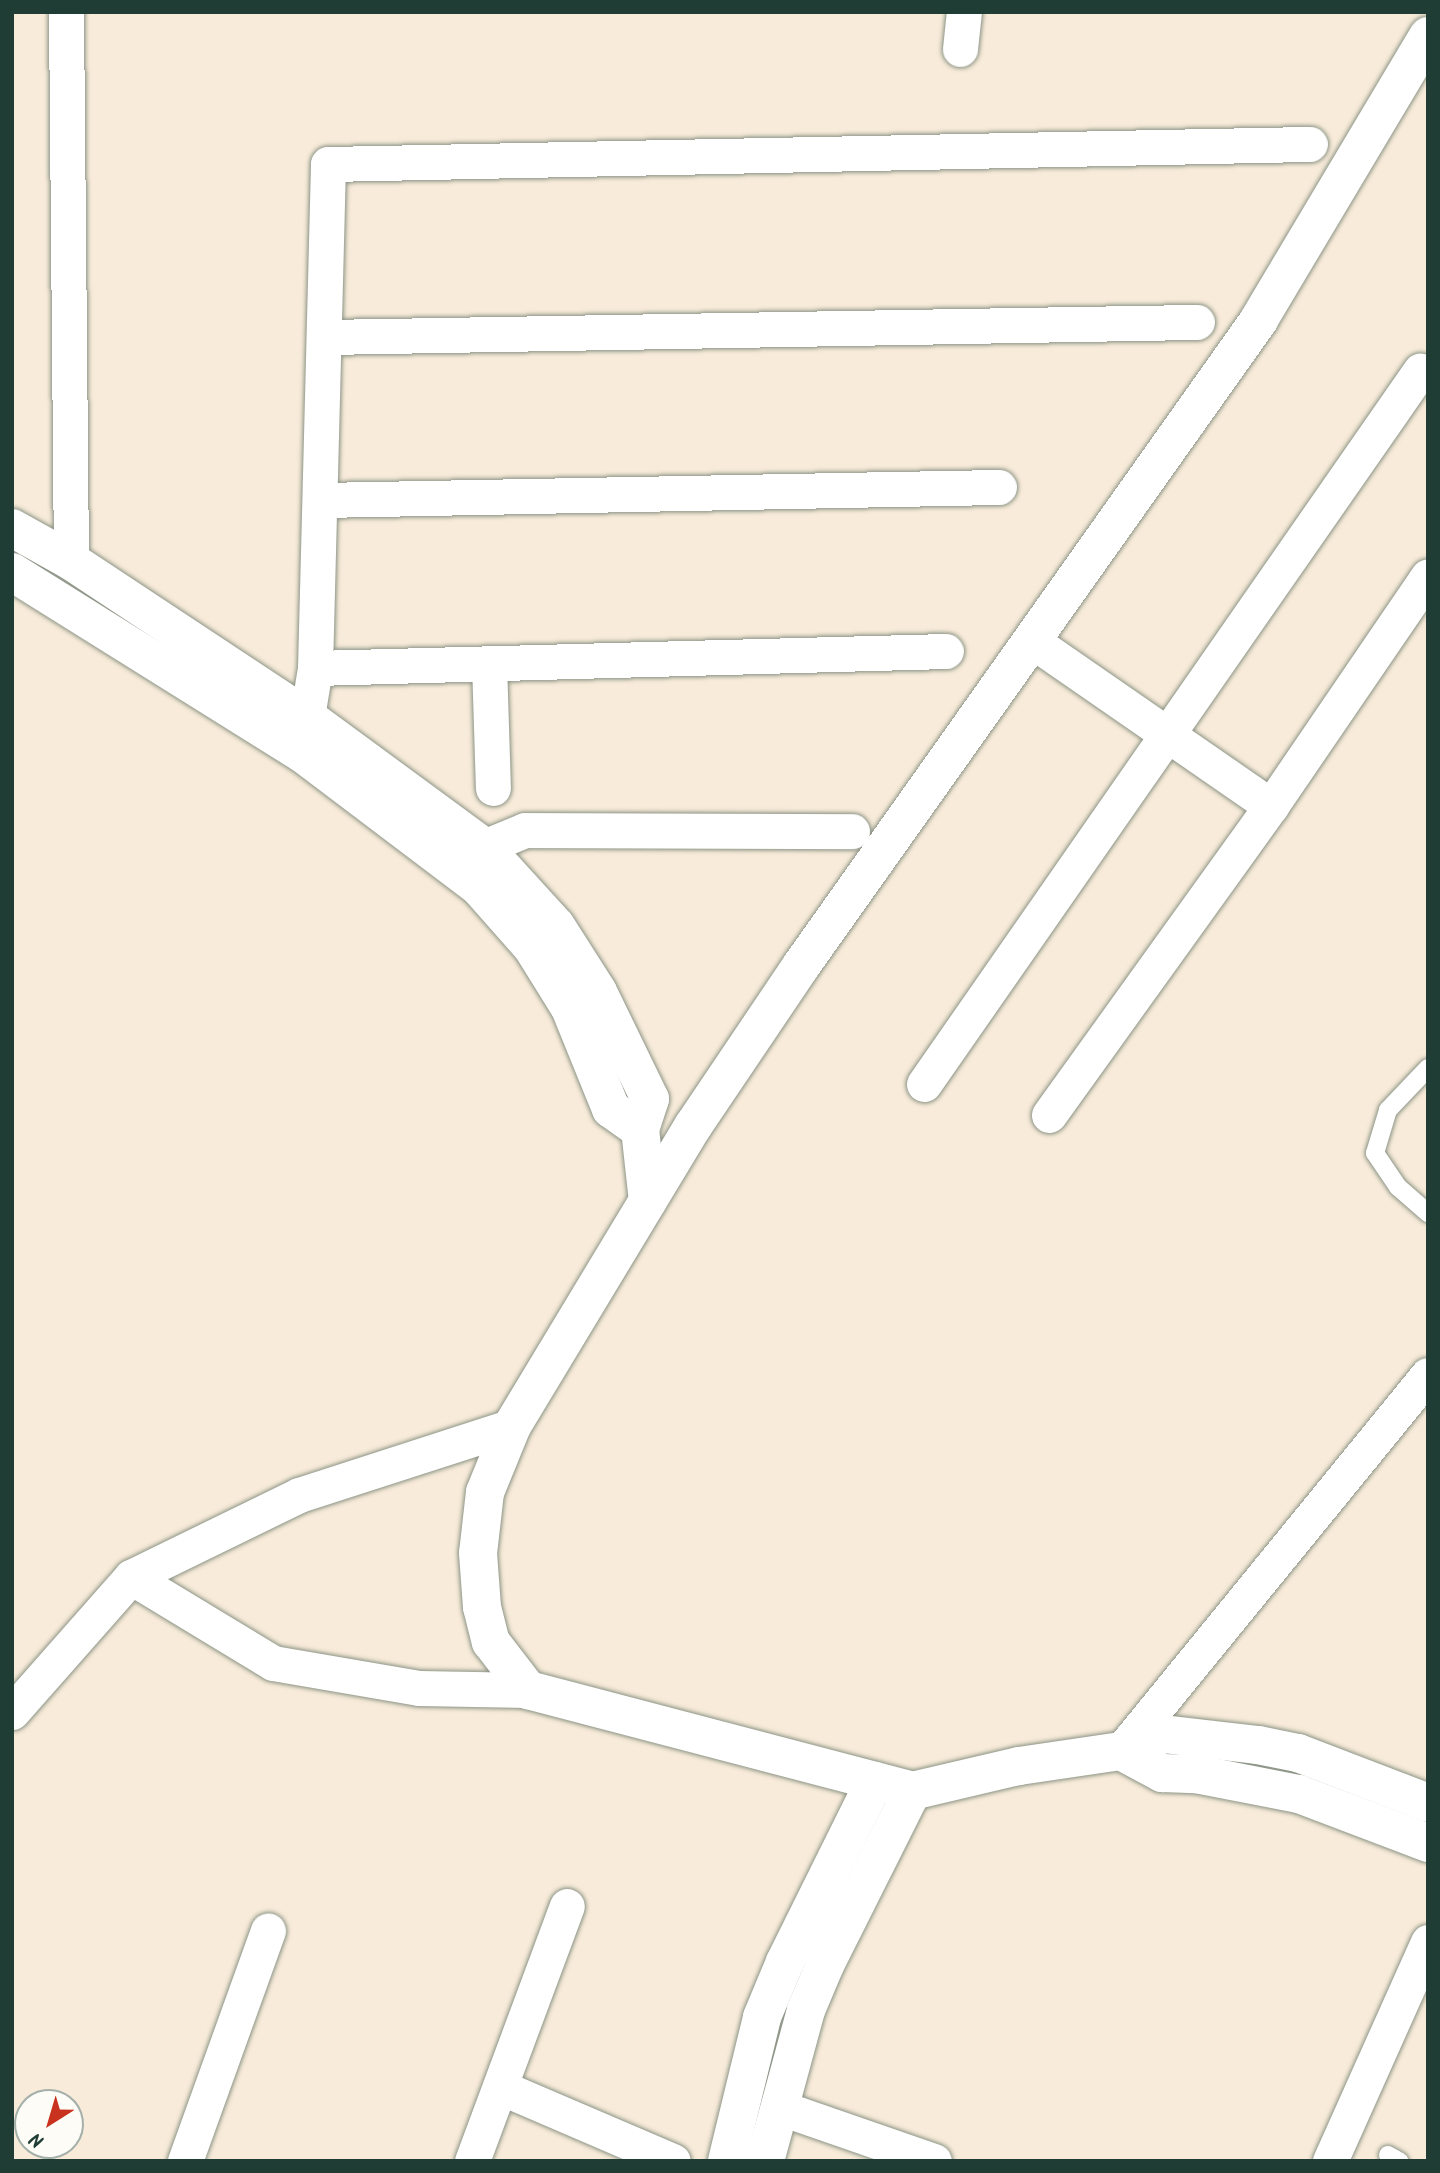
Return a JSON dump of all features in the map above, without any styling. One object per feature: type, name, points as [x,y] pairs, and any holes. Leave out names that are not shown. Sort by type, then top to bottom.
[{"type":"street","points":[[66,12],[71,561]]},
{"type":"street","points":[[960,49],[964,12]]},
{"type":"street","points":[[528,1690],[491,1642],[482,1607],[478,1553],[485,1492],[512,1426],[693,1126],[801,966],[1259,320],[1428,36]]},
{"type":"street","points":[[307,717],[315,668],[328,164],[1310,144]]},
{"type":"street","points":[[325,337],[1197,322]]},
{"type":"street","points":[[924,1084],[1420,372]]},
{"type":"street","points":[[321,500],[999,487]]},
{"type":"street","points":[[12,528],[71,561],[307,717],[484,847],[556,926],[598,992],[650,1099],[640,1129],[648,1201]]},
{"type":"street","points":[[12,572],[302,753],[478,886],[532,947],[570,1008],[611,1110],[640,1129]]},
{"type":"street","points":[[1049,1115],[1271,806],[1428,576]]},
{"type":"street","points":[[1031,640],[1271,806]]},
{"type":"street","points":[[315,668],[946,651]]},
{"type":"street","points":[[489,663],[494,788]]},
{"type":"street","points":[[484,847],[525,830],[852,831]]},
{"type":"street","points":[[1121,1751],[1428,1376]]},
{"type":"street","points":[[12,1712],[131,1577],[299,1495],[512,1426]]},
{"type":"street","points":[[131,1577],[273,1663],[419,1688],[528,1690],[912,1791],[1019,1766],[1121,1751],[1163,1734],[1258,1745],[1298,1753],[1428,1803]]},
{"type":"street","points":[[1121,1751],[1162,1773],[1196,1774],[1299,1794],[1428,1843]]},
{"type":"street","points":[[727,2161],[762,2017],[785,1962],[875,1782]]},
{"type":"street","points":[[765,2161],[806,2010],[825,1965],[912,1791]]},
{"type":"street","points":[[472,2161],[567,1906]]},
{"type":"street","points":[[186,2161],[268,1930]]},
{"type":"street","points":[[1330,2161],[1428,1942]]},
{"type":"street","points":[[500,2087],[622,2150],[674,2161]]},
{"type":"street","points":[[778,2107],[934,2161]]},
{"type":"lane","points":[[1428,1069],[1388,1110],[1375,1153],[1398,1187],[1428,1213]]}]
